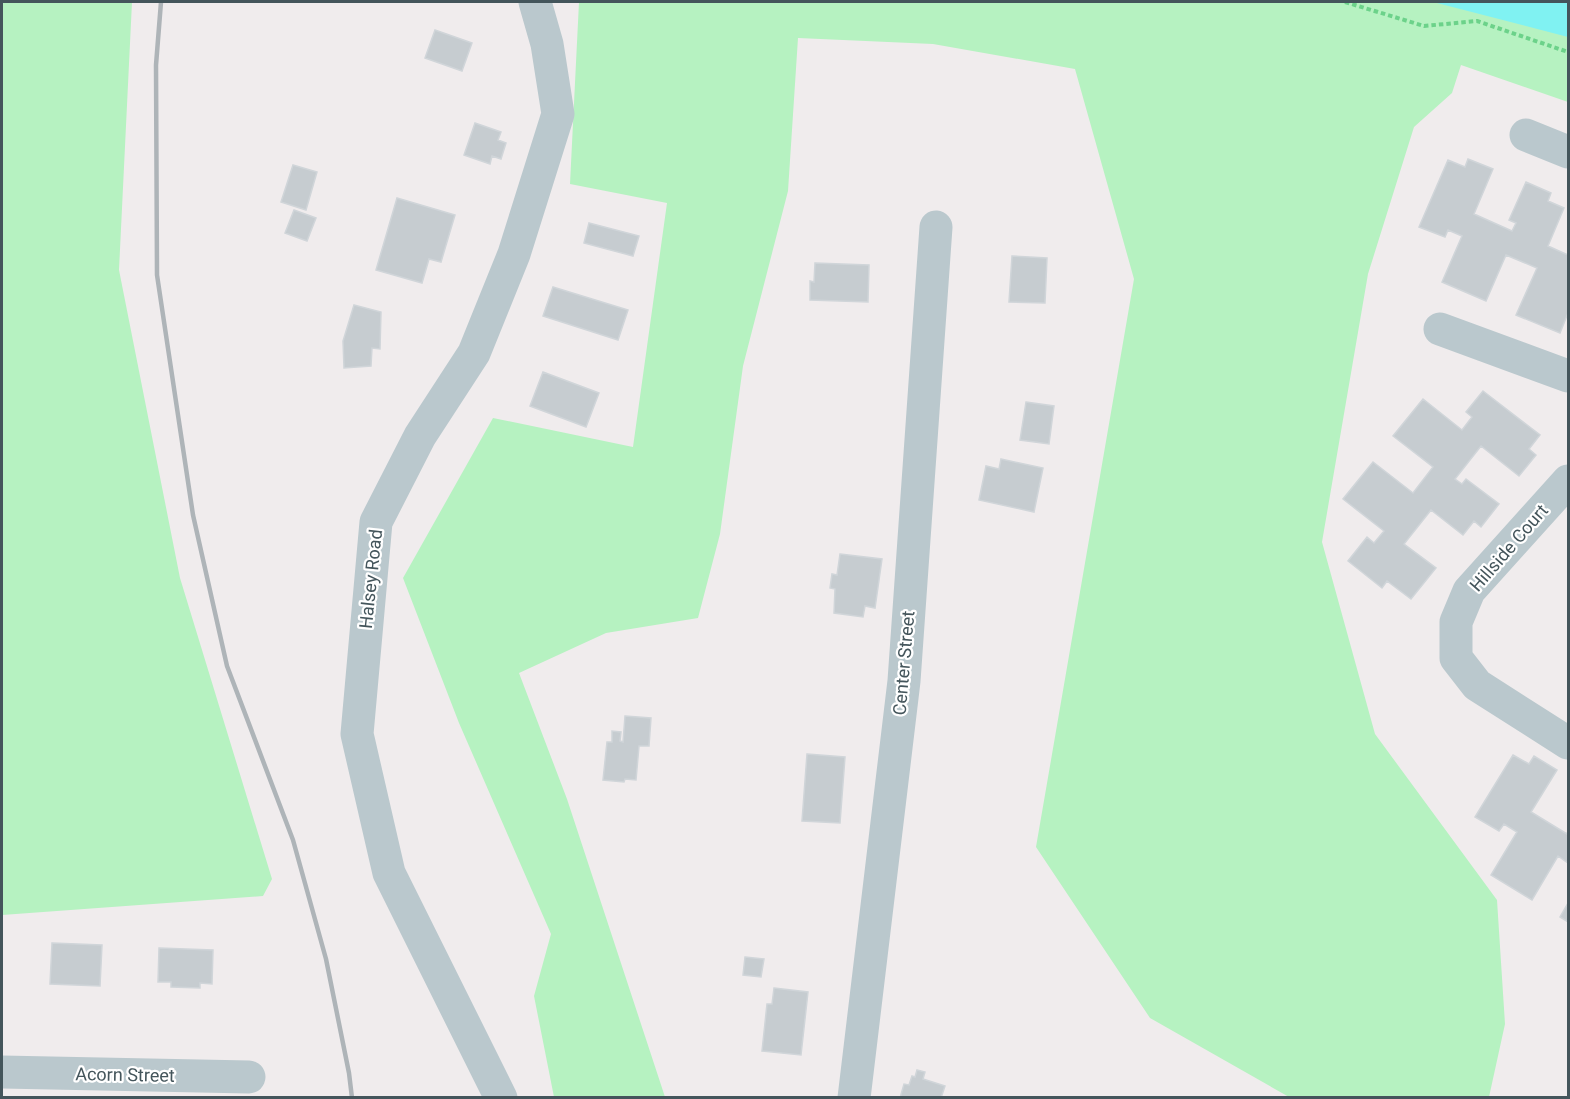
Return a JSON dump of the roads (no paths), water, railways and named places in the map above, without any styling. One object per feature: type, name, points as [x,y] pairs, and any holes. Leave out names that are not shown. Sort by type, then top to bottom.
[{"type":"street","name":"Halsey Road","points":[[501,1098],[389,873],[357,734],[376,522],[420,436],[474,353],[514,254],[558,114],[547,44],[535,2]]},
{"type":"street","points":[[1526,135],[1569,152]]},
{"type":"street","name":"Center Street","points":[[854,1098],[904,681],[936,226]]},
{"type":"street","points":[[1440,329],[1569,376]]},
{"type":"street","name":"Hillside Court","points":[[1569,481],[1469,591],[1456,622],[1456,658],[1477,685],[1569,743]]},
{"type":"street","name":"Acorn Street","points":[[2,1072],[249,1077]]},
{"type":"water","points":[[1433,2],[1568,2],[1568,37]]},
{"type":"railway","points":[[161,2],[156,65],[157,275],[193,515],[227,666],[293,840],[326,959],[352,1098]]}]
